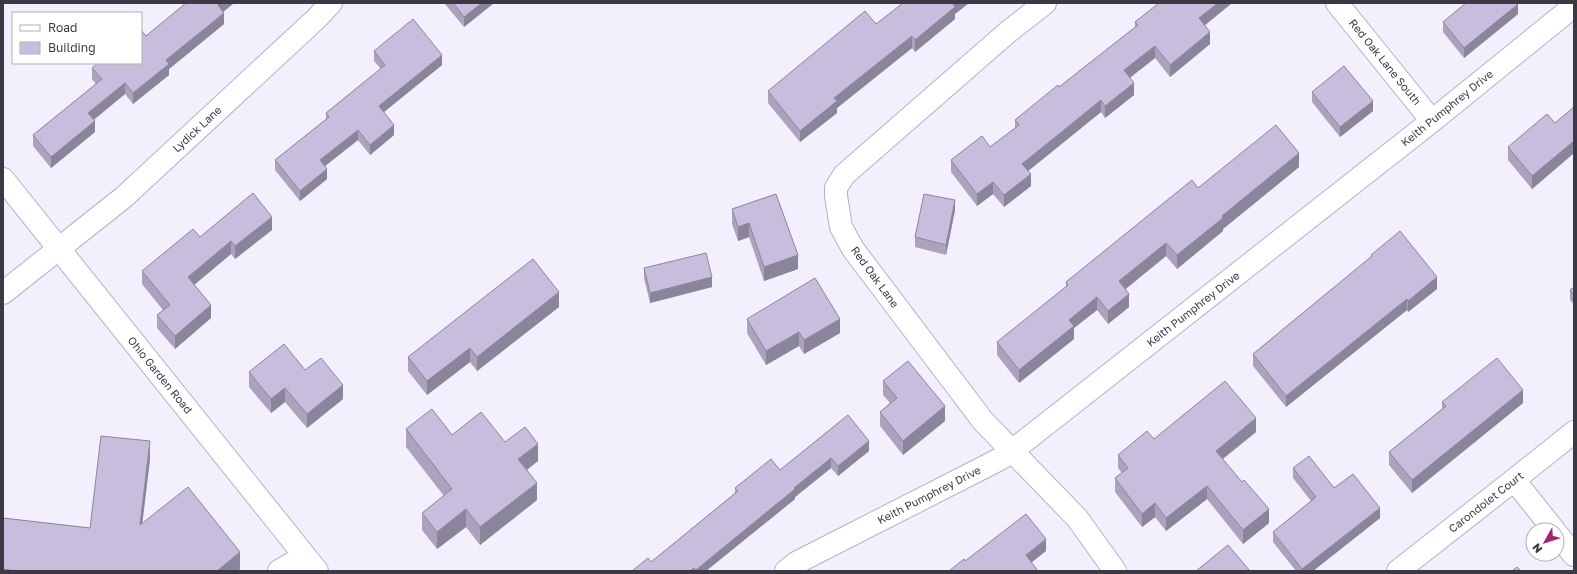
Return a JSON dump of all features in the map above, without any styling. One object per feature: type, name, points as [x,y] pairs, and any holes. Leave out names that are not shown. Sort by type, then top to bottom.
[{"type":"street","name":"Lydick Lane","points":[[3,293],[124,197],[317,18],[331,3]]},
{"type":"street","name":"Red Oak Lane","points":[[1045,3],[1008,32],[844,175],[836,188],[836,196],[841,227],[853,250],[983,421],[1076,518],[1115,571]]},
{"type":"street","name":"Red Oak Lane South","points":[[1337,3],[1432,121]]},
{"type":"street","name":"Keith Pumphrey Drive","points":[[786,571],[796,563],[1000,459],[1012,451],[1432,121],[1574,6]]},
{"type":"street","name":"Ohio Garden Road","points":[[3,179],[311,564]]},
{"type":"street","name":"Carondolet Court","points":[[1398,571],[1574,432]]},
{"type":"street","points":[[1514,480],[1548,522]]},
{"type":"street","points":[[1565,544],[1574,555]]},
{"type":"street","points":[[279,571],[311,564]]},
{"type":"building","points":[[186,3],[220,3],[218,5],[224,13],[166,60],[169,64],[133,93],[125,83],[88,113],[95,121],[51,157],[33,135],[102,79],[92,68],[97,64],[142,64],[142,31],[146,36]]},
{"type":"building","points":[[453,3],[482,3],[464,17]]},
{"type":"building","points":[[903,3],[954,3],[953,4],[955,7],[915,40],[912,36],[834,98],[837,101],[800,131],[768,91],[865,11],[876,24]]},
{"type":"building","points":[[1159,3],[1218,3],[1199,18],[1210,32],[1170,65],[1155,46],[1124,70],[1134,83],[1105,106],[1101,100],[1022,164],[1031,174],[1004,195],[993,182],[977,194],[951,160],[982,136],[990,147],[1019,125],[1015,120],[1058,85],[1059,87],[1138,25],[1135,22]]},
{"type":"building","points":[[1466,3],[1518,4],[1464,48],[1443,22]]},
{"type":"building","points":[[413,19],[442,55],[379,106],[394,125],[370,145],[358,130],[320,160],[327,169],[300,191],[275,160],[329,117],[326,113],[385,65],[374,51]]},
{"type":"building","points":[[1344,66],[1373,101],[1340,127],[1312,92]]},
{"type":"building","points":[[1574,107],[1574,141],[1532,176],[1508,147],[1547,114],[1555,123]]},
{"type":"building","points":[[1276,125],[1299,153],[1177,255],[1166,243],[1119,281],[1129,294],[1108,311],[1097,297],[1069,320],[1074,326],[1019,370],[997,342],[1068,285],[1066,282],[1192,180],[1198,188]]},
{"type":"building","points":[[253,193],[272,217],[235,246],[231,241],[188,277],[211,305],[175,336],[157,315],[170,305],[142,271],[193,229],[200,237]]},
{"type":"building","points":[[776,194],[798,255],[764,267],[749,223],[738,227],[732,209]]},
{"type":"building","points":[[924,194],[955,200],[946,245],[915,237]]},
{"type":"building","points":[[1400,231],[1437,277],[1408,301],[1407,299],[1286,396],[1253,354],[1372,256],[1371,255]]},
{"type":"building","points":[[706,253],[712,277],[650,293],[644,268]]},
{"type":"building","points":[[533,259],[559,292],[477,357],[470,348],[427,381],[408,357]]},
{"type":"building","points":[[815,278],[840,319],[804,340],[799,332],[766,351],[747,319]]},
{"type":"building","points":[[1574,287],[1574,295],[1570,290]]},
{"type":"building","points":[[284,344],[305,370],[321,358],[343,385],[307,414],[285,388],[271,399],[249,372]]},
{"type":"building","points":[[1497,358],[1523,390],[1412,480],[1389,452],[1446,406],[1442,402]]},
{"type":"building","points":[[908,361],[945,406],[903,441],[880,412],[897,398],[883,381]]},
{"type":"building","points":[[1225,381],[1256,418],[1216,451],[1242,482],[1244,480],[1269,509],[1243,530],[1207,486],[1166,518],[1155,503],[1142,514],[1115,478],[1128,468],[1118,455],[1147,431],[1154,439]]},
{"type":"building","points":[[432,409],[452,435],[481,412],[505,442],[525,427],[538,444],[518,459],[537,483],[480,527],[466,509],[437,532],[422,513],[452,489],[406,429]]},
{"type":"building","points":[[848,415],[869,441],[838,466],[831,458],[696,570],[694,568],[690,571],[632,571],[648,558],[651,562],[738,491],[735,488],[771,459],[780,470]]},
{"type":"building","points":[[101,436],[150,441],[140,525],[188,487],[240,552],[217,571],[16,571],[3,569],[3,518],[90,528]]},
{"type":"building","points":[[1309,456],[1334,488],[1353,474],[1380,508],[1302,569],[1273,532],[1316,497],[1293,468]]},
{"type":"building","points":[[1026,514],[1046,539],[1026,555],[1038,571],[949,571],[964,559],[965,561]]},
{"type":"building","points":[[1228,545],[1250,571],[1196,571]]},
{"type":"building","points":[[1517,567],[1521,571],[1512,571]]}]
